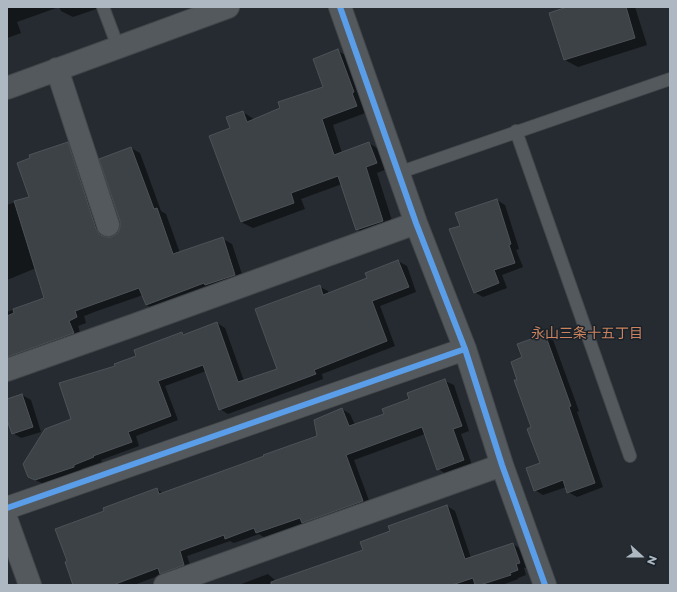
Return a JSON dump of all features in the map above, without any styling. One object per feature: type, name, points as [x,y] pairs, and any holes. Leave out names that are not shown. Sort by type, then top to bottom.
[{"type":"street","points":[[7,88],[228,7]]},
{"type":"street","points":[[340,7],[416,223],[465,349],[541,584]]},
{"type":"street","points":[[57,69],[108,224]]},
{"type":"street","points":[[7,370],[416,223]]},
{"type":"street","points":[[7,508],[465,349]]},
{"type":"street","points":[[165,585],[502,465]]},
{"type":"street","points":[[7,521],[30,585]]},
{"type":"lane","points":[[103,7],[118,47]]},
{"type":"lane","points":[[398,172],[670,79]]},
{"type":"lane","points":[[516,131],[630,456]]},
{"type":"building","points":[[567,7],[626,7],[635,38],[564,60],[549,13]]},
{"type":"building","points":[[338,49],[354,92],[352,93],[357,106],[322,119],[334,155],[369,142],[377,163],[366,167],[383,221],[356,230],[338,176],[291,193],[294,203],[241,222],[209,136],[230,128],[226,117],[243,111],[247,122],[280,108],[278,102],[323,87],[313,59]]},
{"type":"building","points":[[68,142],[96,229],[100,235],[112,237],[118,233],[120,221],[99,159],[131,147],[154,209],[157,208],[173,254],[223,237],[235,275],[205,285],[204,283],[146,305],[139,288],[75,311],[77,317],[69,321],[74,333],[7,357],[7,316],[14,313],[13,309],[44,298],[14,201],[29,197],[17,163],[30,158],[29,155]]},
{"type":"building","points":[[497,199],[511,244],[509,245],[515,263],[494,270],[499,283],[474,293],[449,229],[460,226],[455,213]]},
{"type":"building","points":[[398,260],[409,287],[372,301],[387,341],[314,370],[316,374],[219,410],[203,365],[158,381],[171,416],[128,432],[132,442],[93,456],[94,457],[74,465],[74,467],[35,480],[28,477],[23,464],[45,429],[71,419],[59,383],[115,366],[114,364],[136,356],[134,350],[182,332],[183,335],[217,322],[238,382],[277,369],[255,309],[320,285],[323,295],[367,278],[365,273]]},
{"type":"building","points":[[545,334],[571,406],[569,407],[595,483],[567,493],[563,480],[534,491],[526,468],[540,463],[527,429],[531,427],[514,380],[517,380],[511,362],[522,357],[517,344]]},
{"type":"building","points":[[445,379],[462,426],[453,429],[464,460],[437,470],[422,427],[346,455],[363,501],[302,523],[300,518],[256,533],[254,528],[225,539],[224,535],[180,551],[184,565],[160,574],[158,568],[113,585],[73,585],[65,562],[67,561],[55,529],[104,511],[103,508],[157,488],[159,494],[317,436],[314,420],[342,408],[349,426],[384,414],[382,409],[409,399],[407,393]]},
{"type":"building","points":[[22,394],[33,427],[12,434],[7,420],[7,399]]},
{"type":"building","points":[[447,505],[465,559],[513,543],[520,563],[516,564],[518,570],[510,573],[511,575],[480,585],[475,585],[473,578],[452,585],[271,585],[271,582],[363,550],[360,542],[390,531],[388,526]]},
{"type":"cycle path","points":[[340,7],[416,223],[465,349],[502,465],[545,585]]},
{"type":"cycle path","points":[[7,508],[465,349]]},
{"type":"district","name":"永山三条十五丁目","points":[[587,334]]}]
